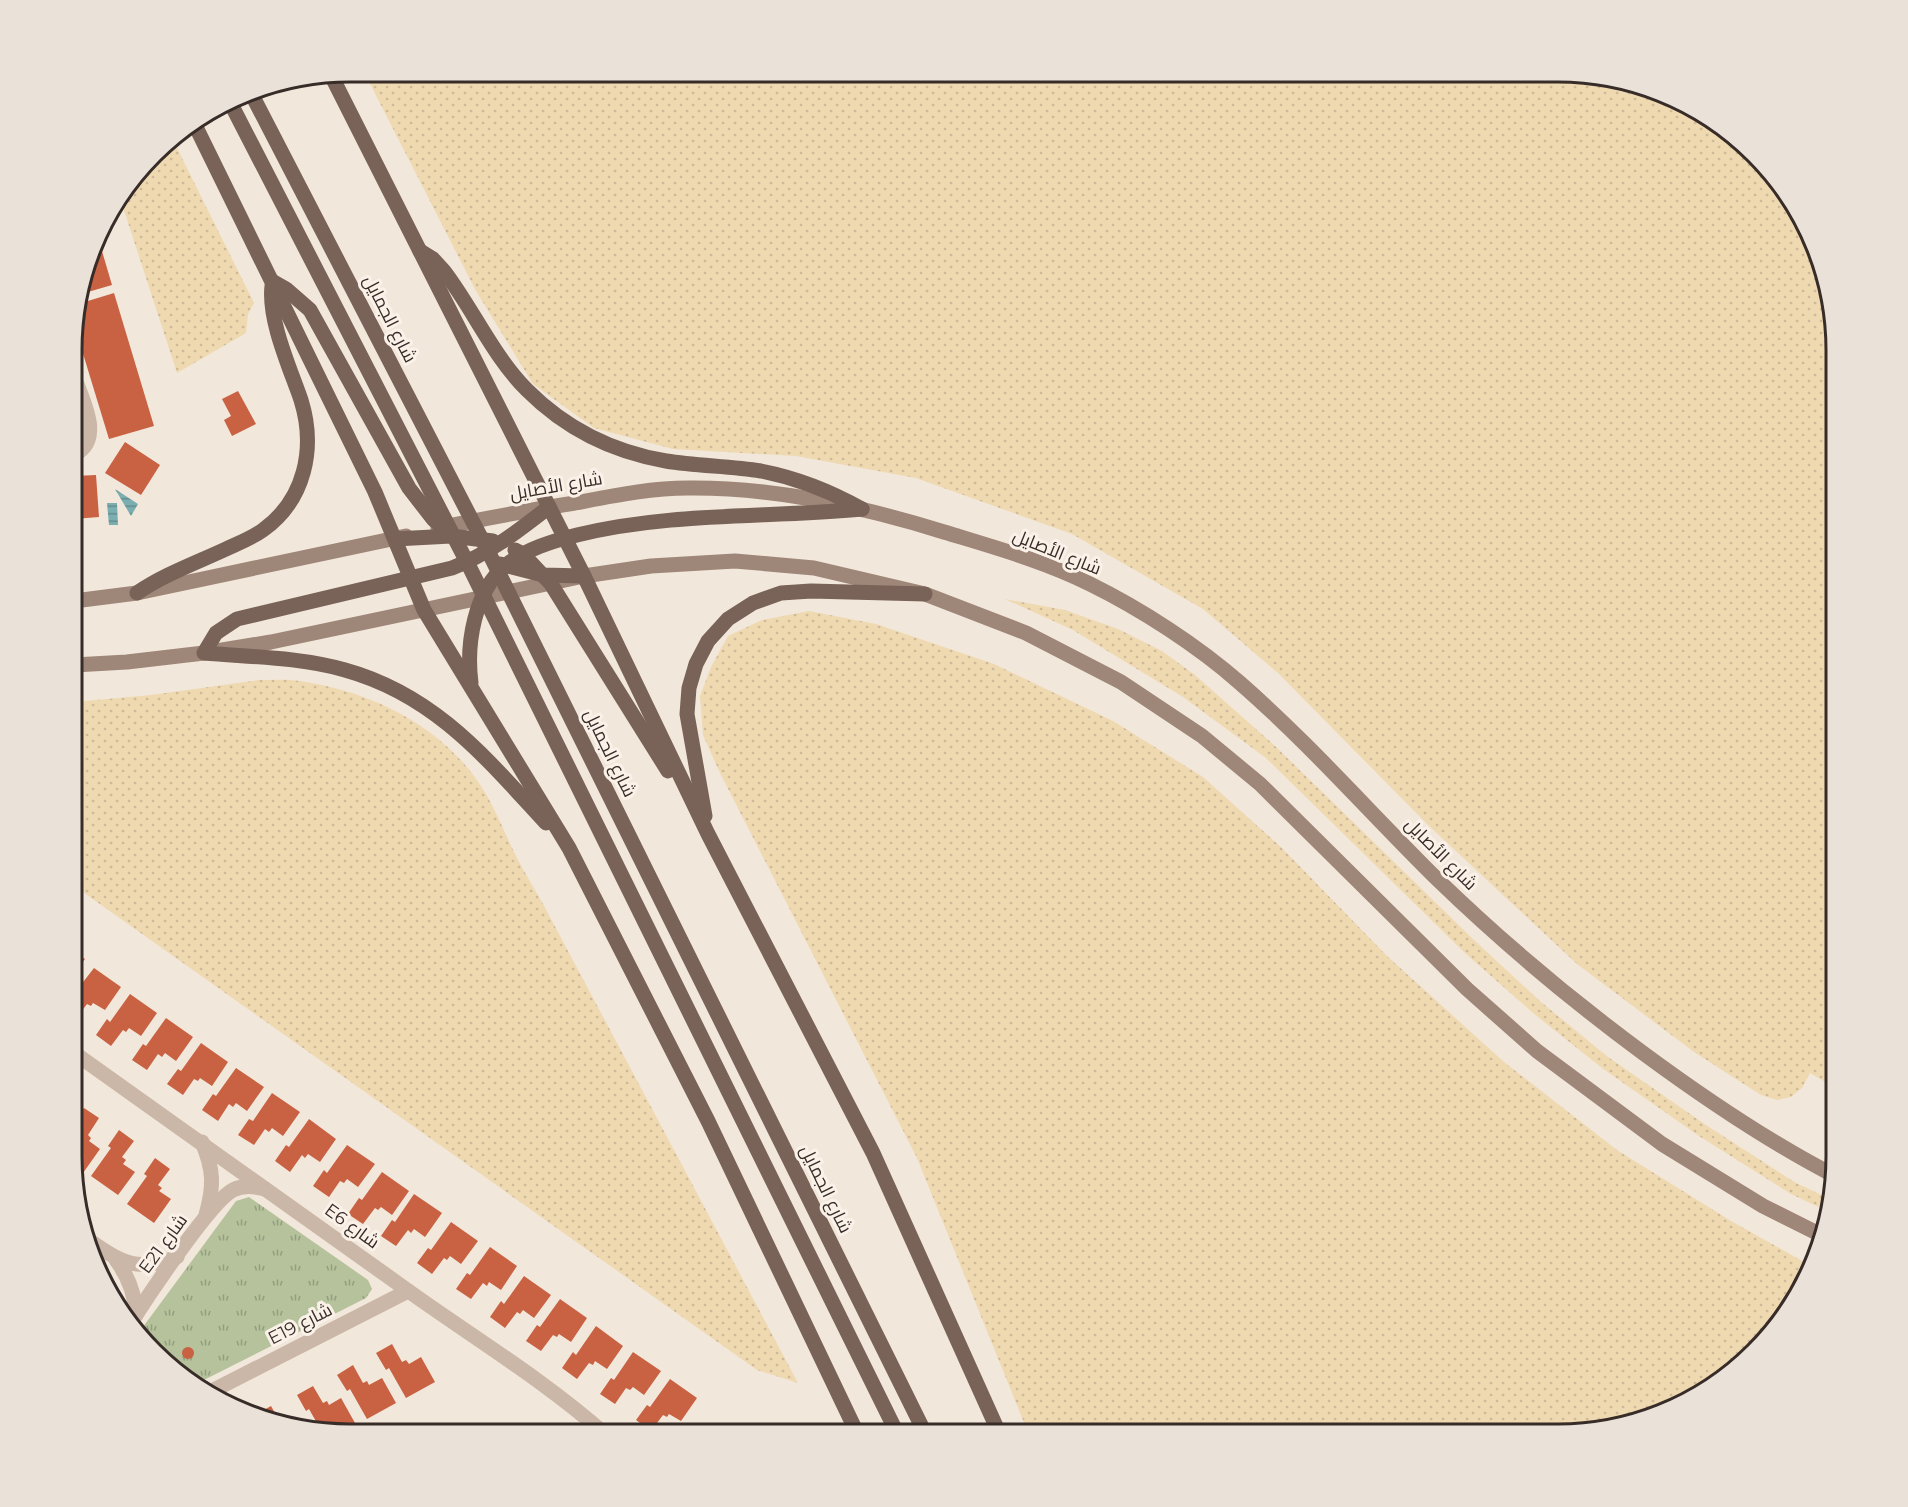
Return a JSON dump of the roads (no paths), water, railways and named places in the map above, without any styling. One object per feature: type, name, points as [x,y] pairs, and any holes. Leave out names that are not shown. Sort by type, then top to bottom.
[{"type":"main road","points":[[335,83],[584,576],[708,834],[873,1153],[995,1424]]},
{"type":"main road","name":"شارع الجمايل","points":[[255,101],[491,557],[921,1424]]},
{"type":"main road","points":[[234,109],[470,568],[893,1424]]},
{"type":"main road","points":[[198,131],[375,492],[424,610],[569,848],[708,1121],[853,1424]]},
{"type":"main road","points":[[418,249],[433,259],[444,271],[516,378],[540,402],[582,433],[643,456],[666,461],[760,471],[803,482],[843,498],[862,509]]},
{"type":"main road","points":[[272,280],[310,310],[409,488],[427,512],[446,532],[481,555],[547,580]]},
{"type":"main road","points":[[137,593],[164,576],[263,531],[283,511],[302,477],[308,449],[306,420],[276,324],[271,292],[272,280]]},
{"type":"main road","name":"شارع الأصايل","points":[[446,532],[549,507],[623,494],[683,488],[737,489],[794,495],[862,509],[921,525],[1036,562],[1090,584],[1165,627],[1246,688],[1297,735],[1507,946],[1578,1005],[1695,1092],[1794,1155],[1825,1171]]},
{"type":"main road","points":[[204,653],[216,633],[237,619],[452,568],[502,543],[549,507]]},
{"type":"main road","points":[[472,690],[469,666],[470,643],[483,598],[505,566],[523,554],[565,538],[593,531],[665,520],[862,509]]},
{"type":"main road","points":[[82,601],[137,593],[394,539],[446,532],[502,543],[523,554],[547,580],[708,834]]},
{"type":"main road","points":[[82,665],[204,653],[271,642],[483,598],[547,580],[651,566],[735,561],[814,568],[924,594],[1026,633],[1121,682],[1202,736],[1260,784],[1467,989],[1537,1051],[1662,1144],[1763,1206],[1814,1232]]},
{"type":"main road","points":[[708,834],[687,714],[689,688],[696,664],[708,641],[728,619],[753,603],[781,593],[811,591],[924,594]]},
{"type":"main road","points":[[204,653],[306,662],[345,669],[382,682],[417,700],[449,723],[478,749],[569,848]]},
{"type":"street","points":[[82,400],[91,427],[91,436],[82,451]]},
{"type":"street","name":"E6 شارع","points":[[82,1058],[408,1291],[563,1398],[593,1424]]},
{"type":"street","name":"E21 شارع","points":[[201,1142],[212,1172],[212,1187],[204,1220]]},
{"type":"street","name":"E21 شارع","points":[[136,1316],[204,1220],[223,1198],[234,1189],[246,1186],[269,1190]]},
{"type":"street","points":[[99,1248],[116,1260],[128,1279],[135,1302],[134,1314]]},
{"type":"street","points":[[116,1260],[152,1264],[177,1257]]},
{"type":"street","name":"E19 شارع","points":[[217,1389],[408,1291]]},
{"type":"water","points":[[115,489],[138,504],[131,516]]},
{"type":"water","points":[[107,503],[117,503],[118,525],[109,525]]}]
